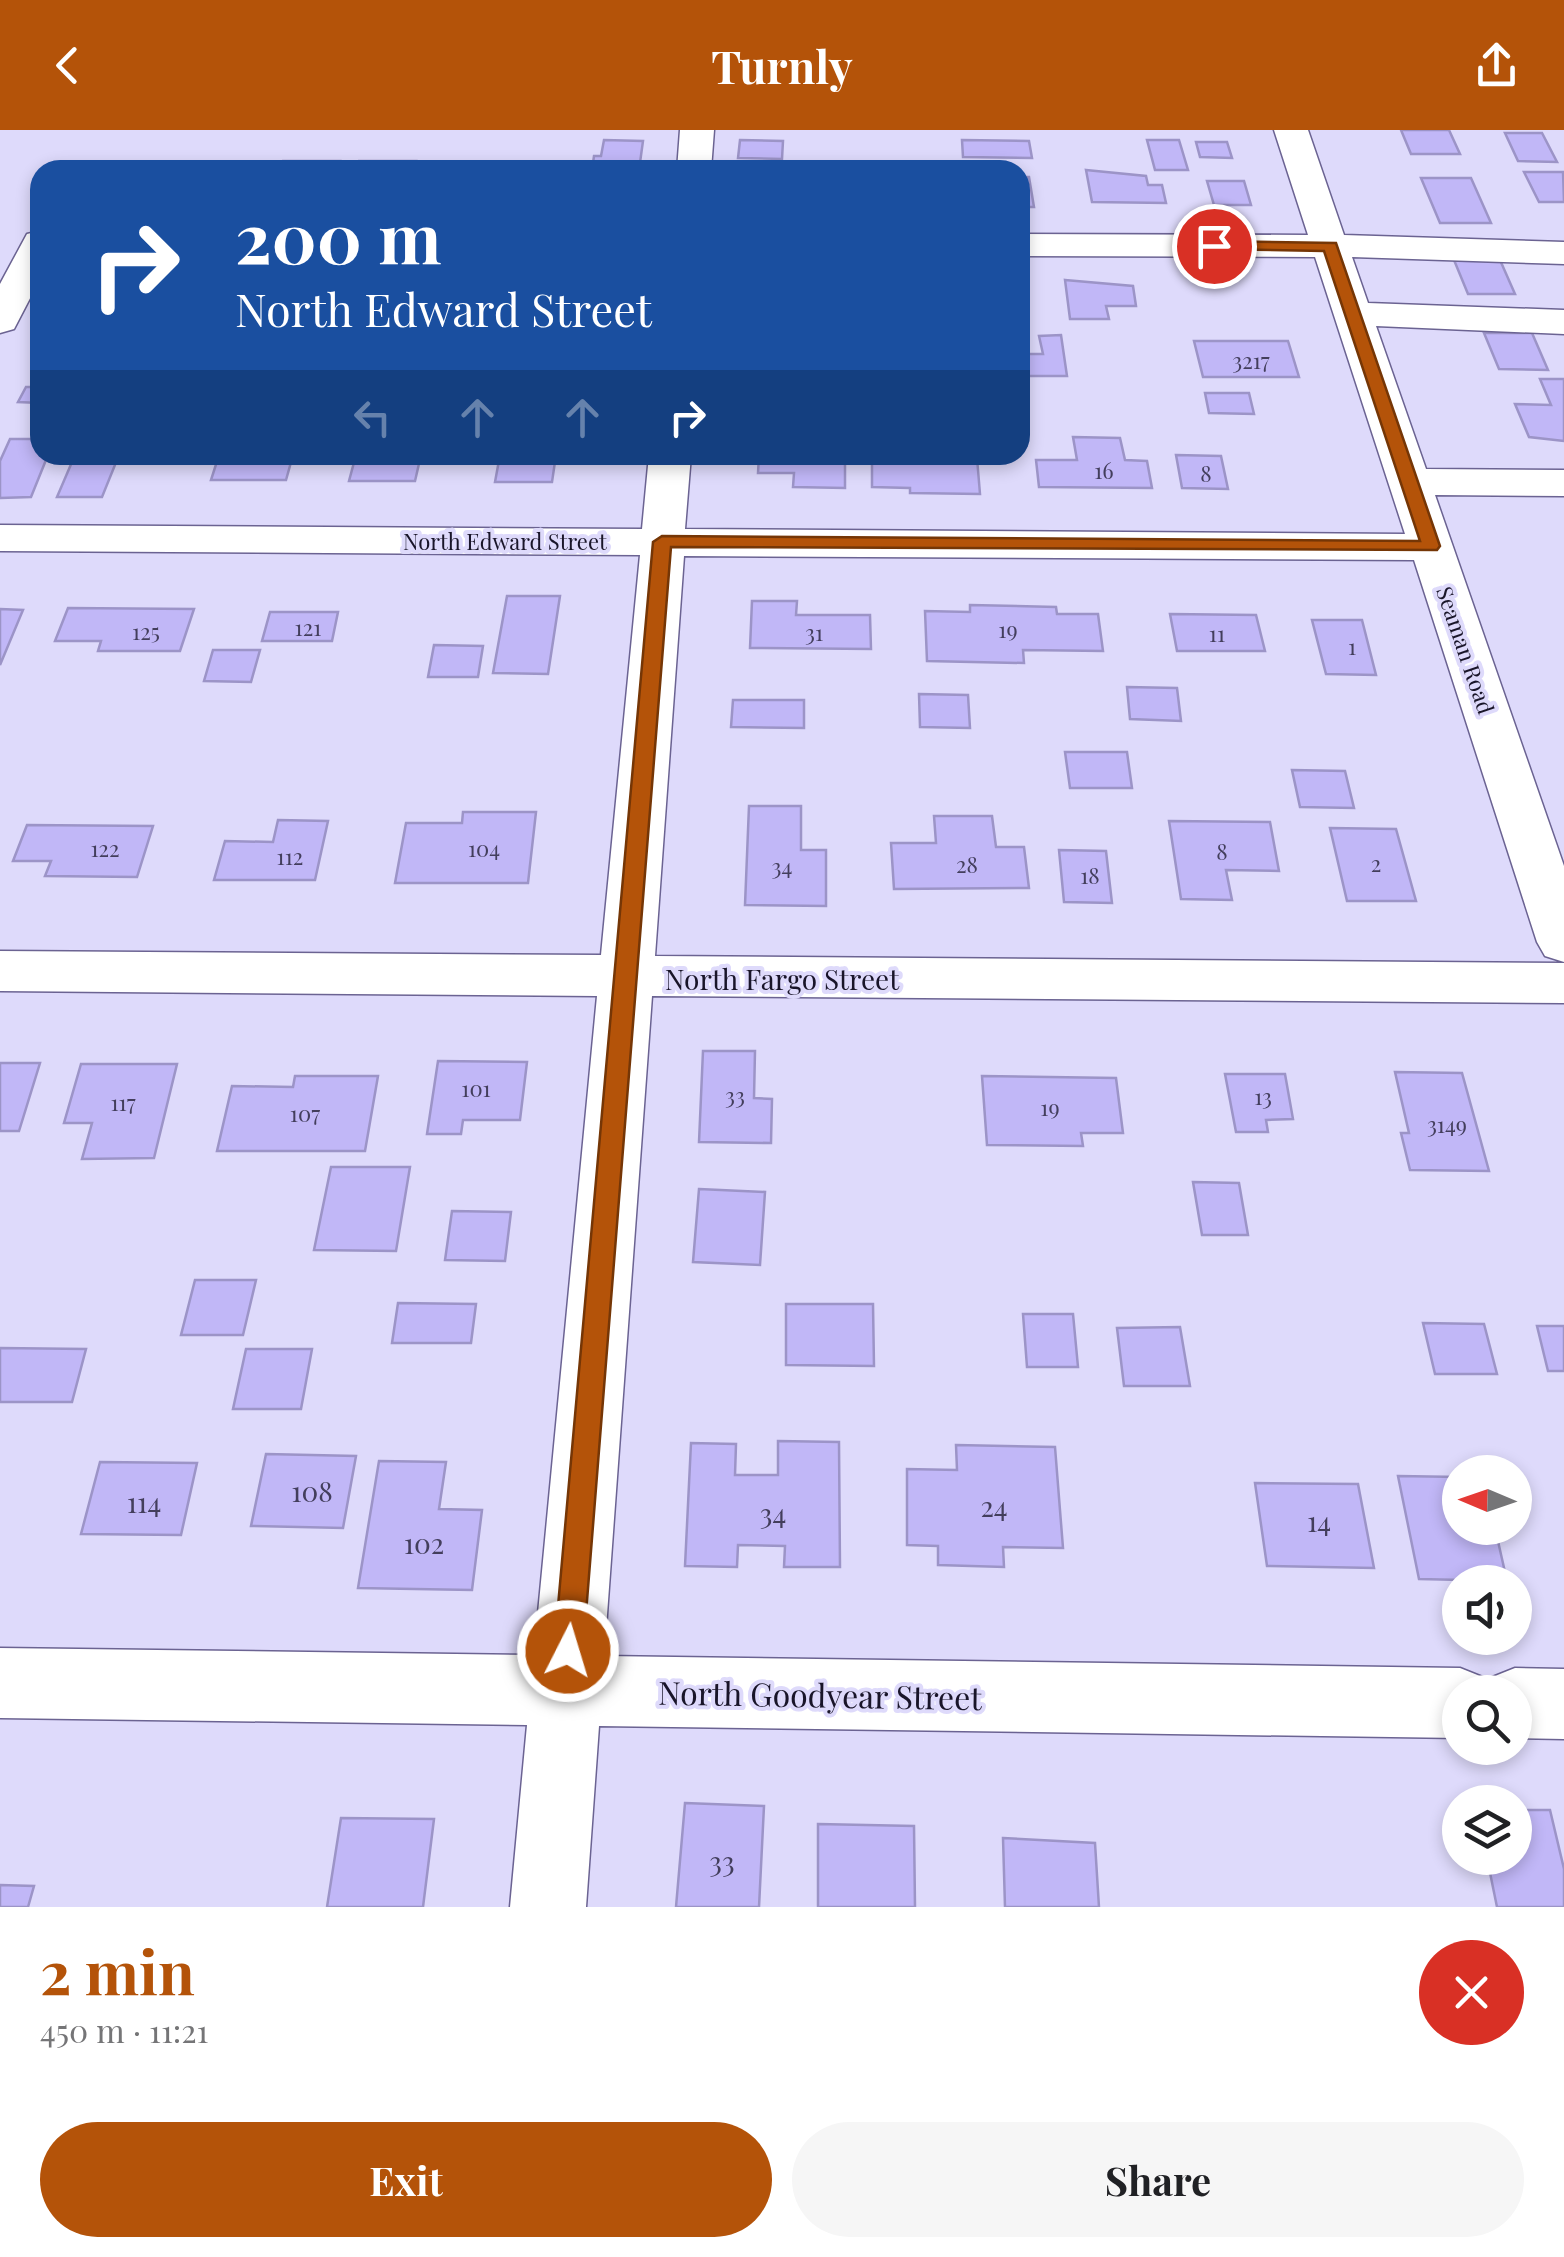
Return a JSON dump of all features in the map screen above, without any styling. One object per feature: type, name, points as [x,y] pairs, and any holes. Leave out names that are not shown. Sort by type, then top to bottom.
[{"type":"street","points":[[695,160],[697,130]]},
{"type":"street","name":"Seaman Road","points":[[1291,130],[1564,942]]},
{"type":"street","points":[[0,242],[30,242]]},
{"type":"street","points":[[1030,245],[1330,246],[1564,253]]},
{"type":"street","points":[[0,320],[30,262]]},
{"type":"street","points":[[1353,314],[1564,322]]},
{"type":"street","points":[[548,1907],[669,465]]},
{"type":"street","points":[[1420,514],[1564,483]]},
{"type":"street","points":[[1420,514],[1564,514]]},
{"type":"street","name":"North Edward Street","points":[[0,538],[662,542],[1420,514]]},
{"type":"street","name":"North Fargo Street","points":[[0,971],[1564,983]]},
{"type":"street","name":"North Goodyear Street","points":[[0,1683],[1442,1702]]},
{"type":"street","points":[[1532,1703],[1564,1704]]},
{"type":"building","points":[[1401,130],[1449,130],[1460,154],[1411,154]]},
{"type":"building","points":[[1505,133],[1542,133],[1557,162],[1518,161]]},
{"type":"building","points":[[604,140],[643,141],[640,160],[593,160],[594,156],[601,156]]},
{"type":"building","points":[[740,140],[783,141],[782,159],[738,158]]},
{"type":"building","points":[[962,140],[1029,141],[1032,158],[963,157]]},
{"type":"building","points":[[1147,140],[1179,140],[1188,170],[1155,170]]},
{"type":"building","points":[[1196,142],[1227,142],[1232,158],[1200,157]]},
{"type":"building","points":[[1086,170],[1146,176],[1148,185],[1162,185],[1166,203],[1092,202]]},
{"type":"building","points":[[1524,172],[1563,172],[1564,202],[1539,202]]},
{"type":"building","points":[[1421,178],[1471,178],[1491,223],[1440,223]]},
{"type":"building","points":[[1207,181],[1244,181],[1251,205],[1214,205]]},
{"type":"building","points":[[1454,260],[1500,260],[1515,294],[1468,294]]},
{"type":"building","points":[[1065,280],[1133,286],[1136,306],[1106,306],[1109,319],[1070,319]]},
{"type":"building","points":[[1484,333],[1532,333],[1548,370],[1499,369]]},
{"type":"building","points":[[1061,335],[1067,376],[1030,376],[1030,354],[1043,354],[1039,336]]},
{"type":"building","points":[[1194,341],[1288,341],[1299,377],[1203,377]]},
{"type":"building","points":[[1540,379],[1564,379],[1564,441],[1529,437],[1515,404],[1551,405]]},
{"type":"building","points":[[26,387],[30,387],[30,403],[18,402]]},
{"type":"building","points":[[1205,393],[1249,393],[1254,414],[1209,413]]},
{"type":"building","points":[[1073,437],[1120,438],[1125,460],[1147,461],[1152,488],[1039,487],[1036,460],[1077,460]]},
{"type":"building","points":[[10,439],[30,439],[30,465],[44,465],[31,497],[0,498],[0,461]]},
{"type":"building","points":[[1176,455],[1221,456],[1228,489],[1182,488]]},
{"type":"building","points":[[71,465],[115,465],[102,497],[57,497]]},
{"type":"building","points":[[216,465],[290,465],[286,480],[211,480]]},
{"type":"building","points":[[353,465],[419,465],[415,481],[349,481]]},
{"type":"building","points":[[498,465],[555,465],[552,482],[495,482]]},
{"type":"building","points":[[758,465],[845,465],[845,488],[793,487],[794,473],[758,473]]},
{"type":"building","points":[[872,465],[978,465],[980,494],[910,493],[910,488],[872,487]]},
{"type":"building","points":[[507,596],[560,596],[548,674],[493,673]]},
{"type":"building","points":[[752,601],[797,601],[796,615],[870,615],[871,649],[750,648]]},
{"type":"building","points":[[970,605],[1056,607],[1057,614],[1098,614],[1103,651],[1023,650],[1024,663],[927,661],[925,611],[970,612]]},
{"type":"building","points":[[68,608],[194,609],[180,651],[98,651],[101,641],[55,641]]},
{"type":"building","points":[[0,609],[23,610],[0,665]]},
{"type":"building","points":[[270,612],[338,612],[332,641],[262,641]]},
{"type":"building","points":[[1170,614],[1256,615],[1265,651],[1177,651]]},
{"type":"building","points":[[1312,620],[1362,620],[1376,675],[1326,674]]},
{"type":"building","points":[[434,645],[483,646],[478,677],[428,677]]},
{"type":"building","points":[[213,650],[260,650],[251,682],[204,681]]},
{"type":"building","points":[[1127,687],[1177,688],[1181,721],[1130,719]]},
{"type":"building","points":[[919,694],[968,695],[970,728],[920,727]]},
{"type":"building","points":[[733,700],[804,700],[804,728],[731,727]]},
{"type":"building","points":[[1065,752],[1127,752],[1132,788],[1070,788]]},
{"type":"building","points":[[1292,770],[1345,771],[1354,808],[1300,807]]},
{"type":"building","points":[[749,806],[801,806],[801,850],[826,850],[826,906],[745,905]]},
{"type":"building","points":[[463,812],[536,812],[528,883],[395,883],[406,823],[462,823]]},
{"type":"building","points":[[934,816],[992,816],[996,847],[1024,847],[1029,888],[894,889],[891,843],[936,843]]},
{"type":"building","points":[[278,820],[328,821],[315,880],[214,880],[225,841],[273,842]]},
{"type":"building","points":[[1169,821],[1270,822],[1279,871],[1226,870],[1232,900],[1181,899]]},
{"type":"building","points":[[27,825],[153,826],[137,877],[45,876],[51,861],[13,861]]},
{"type":"building","points":[[1330,828],[1396,829],[1416,901],[1347,901]]},
{"type":"building","points":[[1059,850],[1106,851],[1112,903],[1064,902]]},
{"type":"building","points":[[703,1051],[755,1051],[754,1098],[772,1099],[771,1143],[699,1142]]},
{"type":"building","points":[[438,1061],[527,1062],[520,1120],[463,1120],[461,1134],[427,1134]]},
{"type":"building","points":[[0,1063],[40,1063],[19,1131],[0,1131]]},
{"type":"building","points":[[81,1064],[177,1064],[154,1158],[82,1159],[92,1123],[64,1123]]},
{"type":"building","points":[[1395,1072],[1462,1073],[1489,1171],[1410,1170],[1401,1133],[1409,1133]]},
{"type":"building","points":[[1225,1074],[1285,1074],[1293,1119],[1266,1120],[1268,1132],[1236,1132]]},
{"type":"building","points":[[295,1076],[378,1076],[365,1151],[217,1151],[232,1086],[293,1087]]},
{"type":"building","points":[[982,1076],[1116,1078],[1123,1133],[1081,1133],[1083,1146],[987,1145]]},
{"type":"building","points":[[331,1167],[410,1167],[396,1251],[314,1250]]},
{"type":"building","points":[[1193,1182],[1239,1183],[1248,1235],[1202,1235]]},
{"type":"building","points":[[699,1189],[765,1192],[760,1265],[693,1262]]},
{"type":"building","points":[[452,1211],[511,1212],[505,1261],[445,1260]]},
{"type":"building","points":[[195,1280],[256,1280],[243,1335],[181,1335]]},
{"type":"building","points":[[398,1303],[476,1304],[471,1343],[392,1343]]},
{"type":"building","points":[[786,1304],[873,1304],[874,1366],[786,1365]]},
{"type":"building","points":[[1023,1314],[1073,1314],[1078,1367],[1027,1367]]},
{"type":"building","points":[[1423,1323],[1484,1324],[1497,1374],[1435,1374]]},
{"type":"building","points":[[1537,1326],[1564,1326],[1564,1371],[1548,1371]]},
{"type":"building","points":[[1180,1327],[1190,1386],[1124,1386],[1117,1328]]},
{"type":"building","points":[[0,1348],[86,1349],[72,1402],[0,1402]]},
{"type":"building","points":[[246,1349],[312,1349],[301,1409],[233,1409]]},
{"type":"building","points":[[778,1441],[839,1442],[840,1567],[784,1567],[785,1546],[738,1545],[737,1567],[685,1566],[691,1443],[736,1444],[735,1475],[778,1475]]},
{"type":"building","points":[[956,1445],[1055,1447],[1063,1548],[1003,1547],[1004,1567],[938,1565],[938,1546],[907,1545],[907,1469],[957,1470]]},
{"type":"building","points":[[266,1454],[356,1456],[343,1528],[251,1526]]},
{"type":"building","points":[[379,1461],[446,1462],[439,1509],[482,1510],[472,1590],[358,1588]]},
{"type":"building","points":[[100,1462],[197,1463],[181,1535],[81,1534]]},
{"type":"building","points":[[1398,1476],[1442,1477],[1442,1545],[1499,1545],[1503,1565],[1442,1565],[1442,1580],[1419,1579]]},
{"type":"building","points":[[1255,1483],[1358,1484],[1374,1568],[1267,1566]]},
{"type":"building","points":[[685,1803],[764,1806],[759,1907],[676,1907]]},
{"type":"building","points":[[1532,1810],[1550,1810],[1564,1869],[1564,1907],[1497,1907],[1490,1875],[1532,1875]]},
{"type":"building","points":[[341,1818],[434,1819],[423,1907],[327,1907]]},
{"type":"building","points":[[818,1824],[914,1826],[915,1907],[818,1907]]},
{"type":"building","points":[[1003,1838],[1095,1843],[1099,1907],[1005,1907]]},
{"type":"building","points":[[0,1885],[34,1886],[28,1907],[0,1907]]},
{"type":"route","points":[[568,1651],[662,542],[1431,546],[1330,246],[1214,246]]}]
